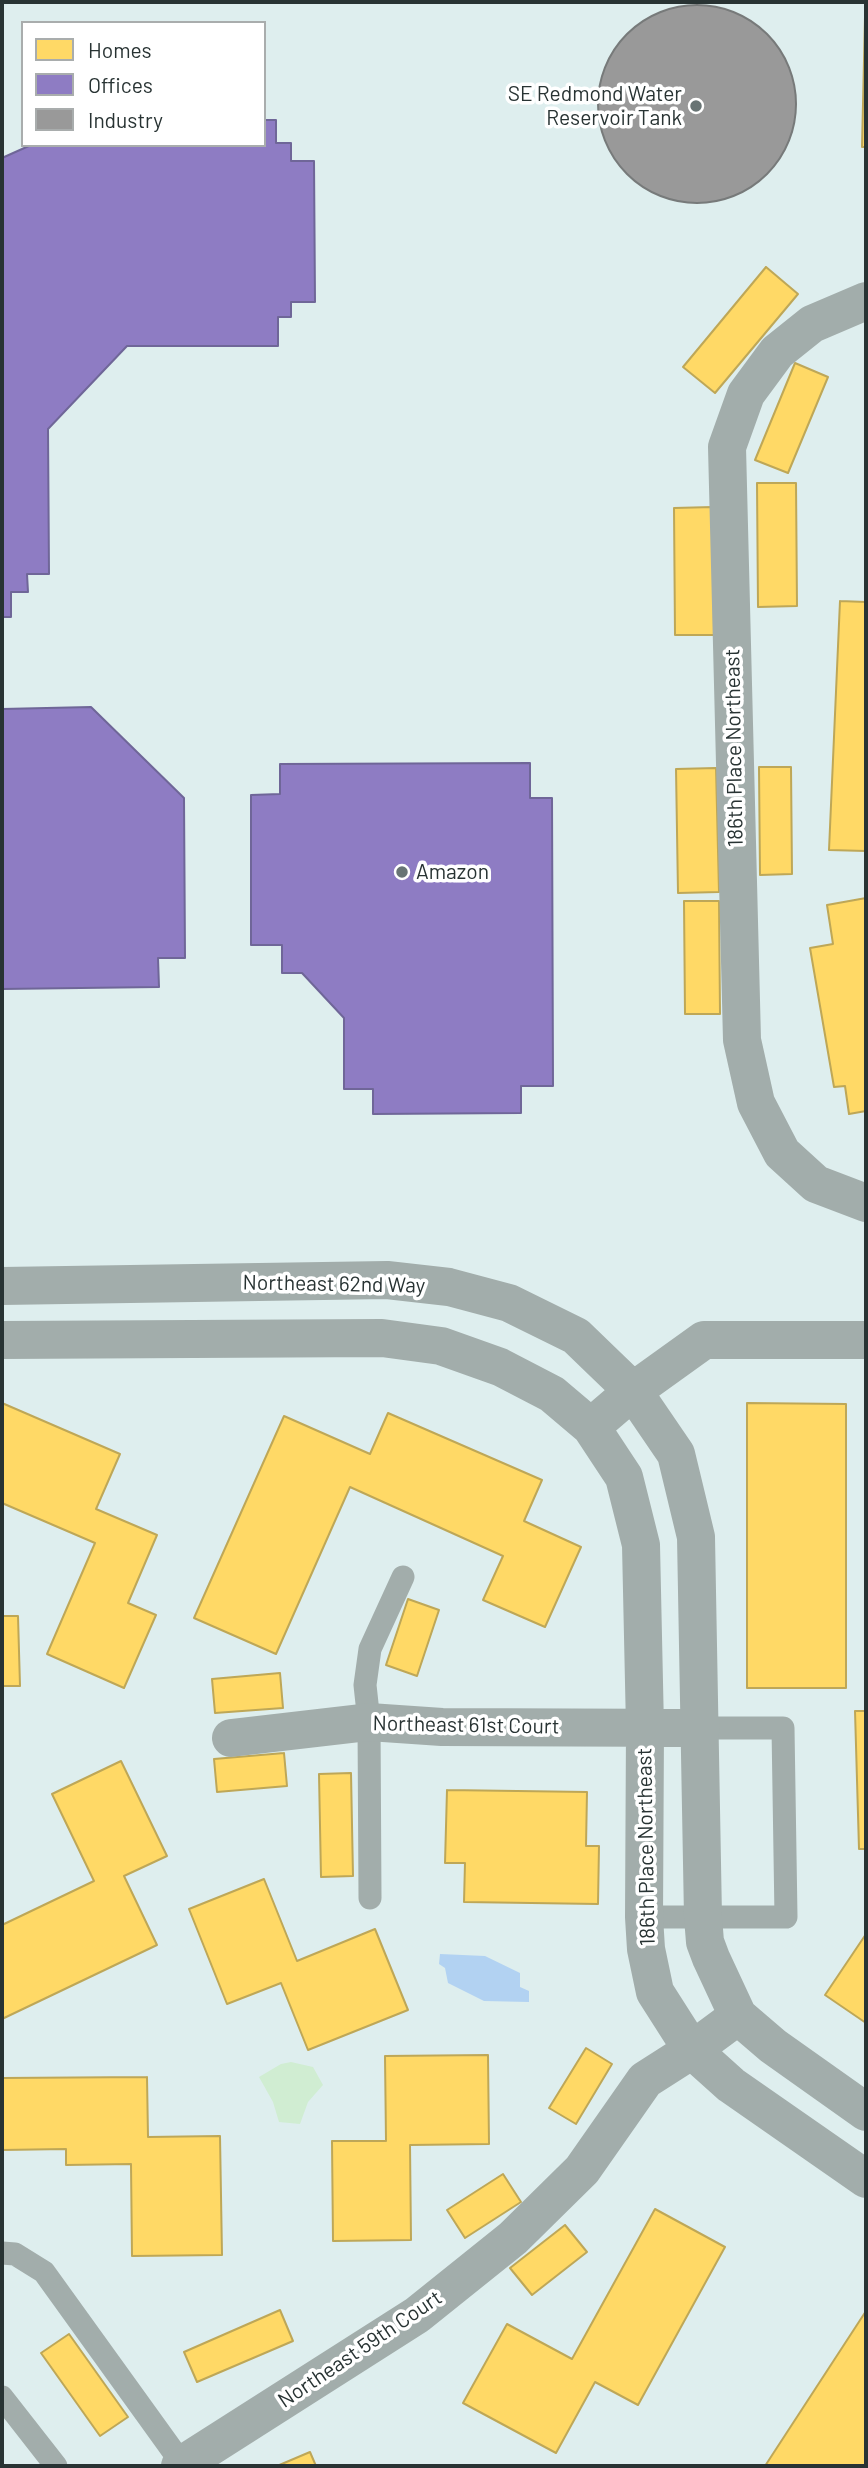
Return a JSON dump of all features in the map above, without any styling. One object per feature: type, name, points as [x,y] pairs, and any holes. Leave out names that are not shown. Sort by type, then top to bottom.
[{"type":"street","name":"186th Place Northeast","points":[[866,301],[812,324],[777,352],[746,394],[727,447],[741,1040],[756,1104],[782,1153],[816,1184],[866,1203]]},
{"type":"street","name":"Northeast 62nd Way","points":[[2,1286],[387,1280],[449,1287],[509,1303],[576,1336],[634,1391]]},
{"type":"street","points":[[2,1340],[382,1338],[441,1346],[500,1367],[552,1394],[591,1427],[634,1391],[704,1340],[866,1340]]},
{"type":"street","points":[[634,1391],[676,1454],[696,1537],[705,1942],[738,2016],[773,2046],[866,2112]]},
{"type":"street","name":"186th Place Northeast","points":[[591,1427],[624,1477],[641,1545],[645,1728],[644,1917],[646,1949],[655,1992],[692,2050],[731,2085],[866,2179]]},
{"type":"street","name":"Northeast 61st Court","points":[[231,1738],[369,1722],[442,1727],[701,1728]]},
{"type":"street","name":"Northeast 59th Court","points":[[181,2465],[417,2315],[513,2238],[582,2170],[645,2080],[738,2016]]},
{"type":"lane","points":[[370,1898],[369,1722],[365,1685],[370,1649],[403,1577]]},
{"type":"lane","points":[[644,1917],[786,1917],[783,1728],[701,1728]]},
{"type":"lane","points":[[2,2253],[15,2254],[44,2272],[181,2465]]},
{"type":"lane","points":[[2,2397],[56,2466]]},
{"type":"green space","points":[[291,2062],[313,2067],[323,2085],[308,2102],[300,2124],[279,2122],[273,2102],[259,2077],[281,2064]]},
{"type":"water","points":[[440,1954],[485,1956],[520,1973],[520,1987],[529,1991],[529,2002],[484,2001],[448,1983],[445,1968],[439,1964]]},
{"type":"building: Homes","points":[[865,17],[866,147],[862,147]]},
{"type":"building: Homes","points":[[766,267],[798,294],[715,393],[683,367]]},
{"type":"building: Homes","points":[[795,363],[828,377],[788,473],[755,460]]},
{"type":"building: Homes","points":[[757,483],[796,483],[797,606],[758,607]]},
{"type":"building: Homes","points":[[713,507],[714,635],[675,635],[674,508]]},
{"type":"building: Homes","points":[[840,601],[866,602],[866,851],[829,850]]},
{"type":"building: Homes","points":[[759,767],[791,767],[792,874],[760,875]]},
{"type":"building: Homes","points":[[716,768],[719,892],[678,893],[676,769]]},
{"type":"building: Homes","points":[[866,898],[866,1111],[849,1114],[845,1086],[834,1087],[810,948],[833,944],[827,905]]},
{"type":"building: Homes","points":[[684,901],[719,901],[720,1014],[685,1014]]},
{"type":"building: Homes","points":[[2,1403],[120,1454],[96,1509],[157,1535],[128,1603],[156,1615],[124,1688],[47,1654],[95,1543],[2,1503]]},
{"type":"building: Homes","points":[[747,1403],[846,1404],[846,1688],[747,1688]]},
{"type":"building: Homes","points":[[388,1413],[542,1480],[524,1521],[581,1547],[545,1627],[483,1600],[503,1556],[350,1487],[276,1654],[194,1618],[284,1416],[370,1454]]},
{"type":"building: Homes","points":[[408,1599],[439,1610],[417,1676],[386,1665]]},
{"type":"building: Homes","points":[[2,1616],[18,1616],[20,1686],[2,1686]]},
{"type":"building: Homes","points":[[280,1673],[283,1708],[215,1713],[212,1679]]},
{"type":"building: Homes","points":[[855,1711],[866,1711],[866,1849],[859,1849]]},
{"type":"building: Homes","points":[[284,1753],[287,1786],[217,1792],[214,1759]]},
{"type":"building: Homes","points":[[121,1761],[167,1856],[124,1876],[157,1945],[2,2019],[2,1925],[94,1881],[52,1794]]},
{"type":"building: Homes","points":[[351,1773],[353,1876],[321,1877],[319,1774]]},
{"type":"building: Homes","points":[[447,1790],[587,1792],[586,1846],[599,1846],[598,1904],[464,1902],[465,1863],[445,1863]]},
{"type":"building: Homes","points":[[264,1879],[297,1961],[375,1929],[408,2010],[308,2050],[281,1983],[227,2004],[189,1909]]},
{"type":"building: Homes","points":[[866,1934],[866,2023],[825,1995]]},
{"type":"building: Homes","points":[[586,2048],[612,2064],[576,2124],[549,2108]]},
{"type":"building: Homes","points":[[488,2055],[489,2144],[410,2145],[411,2240],[333,2241],[332,2141],[386,2141],[385,2056]]},
{"type":"building: Homes","points":[[147,2077],[148,2137],[220,2136],[222,2255],[132,2256],[131,2164],[66,2165],[66,2149],[2,2150],[2,2078]]},
{"type":"building: Homes","points":[[503,2174],[521,2202],[465,2238],[447,2210]]},
{"type":"building: Homes","points":[[655,2209],[725,2247],[638,2405],[595,2382],[556,2453],[463,2403],[507,2324],[572,2359]]},
{"type":"building: Homes","points":[[565,2225],[587,2252],[532,2295],[510,2268]]},
{"type":"building: Homes","points":[[280,2310],[293,2341],[197,2382],[184,2352]]},
{"type":"building: Homes","points":[[866,2311],[866,2466],[765,2466]]},
{"type":"building: Homes","points":[[69,2334],[128,2417],[100,2436],[41,2353]]},
{"type":"building: Homes","points":[[310,2452],[316,2466],[277,2466]]},
{"type":"building: Offices","points":[[266,120],[276,120],[276,143],[291,143],[291,161],[314,161],[315,302],[291,302],[291,317],[278,317],[278,346],[127,346],[48,429],[49,574],[27,574],[28,592],[11,592],[11,617],[2,617],[2,158],[27,147],[266,147]]},
{"type":"building: Offices","points":[[91,707],[184,798],[185,958],[158,958],[159,987],[2,989],[2,709]]},
{"type":"building: Offices","name":"Amazon","points":[[530,763],[530,798],[552,798],[553,1086],[521,1086],[521,1113],[373,1114],[373,1089],[344,1089],[344,1018],[302,973],[282,973],[282,945],[251,945],[251,795],[280,794],[280,764]]},
{"type":"building: Industry","name":"SE Redmond Water Reservoir Tank","points":[[697,5],[735,13],[767,34],[788,66],[796,104],[788,142],[767,174],[735,195],[697,203],[659,195],[627,174],[606,142],[598,104],[606,66],[627,34],[659,13]]},
{"type":"place","name":"SE Redmond Water Reservoir Tank","points":[[696,106]]},
{"type":"place","name":"Amazon","points":[[402,872]]}]
